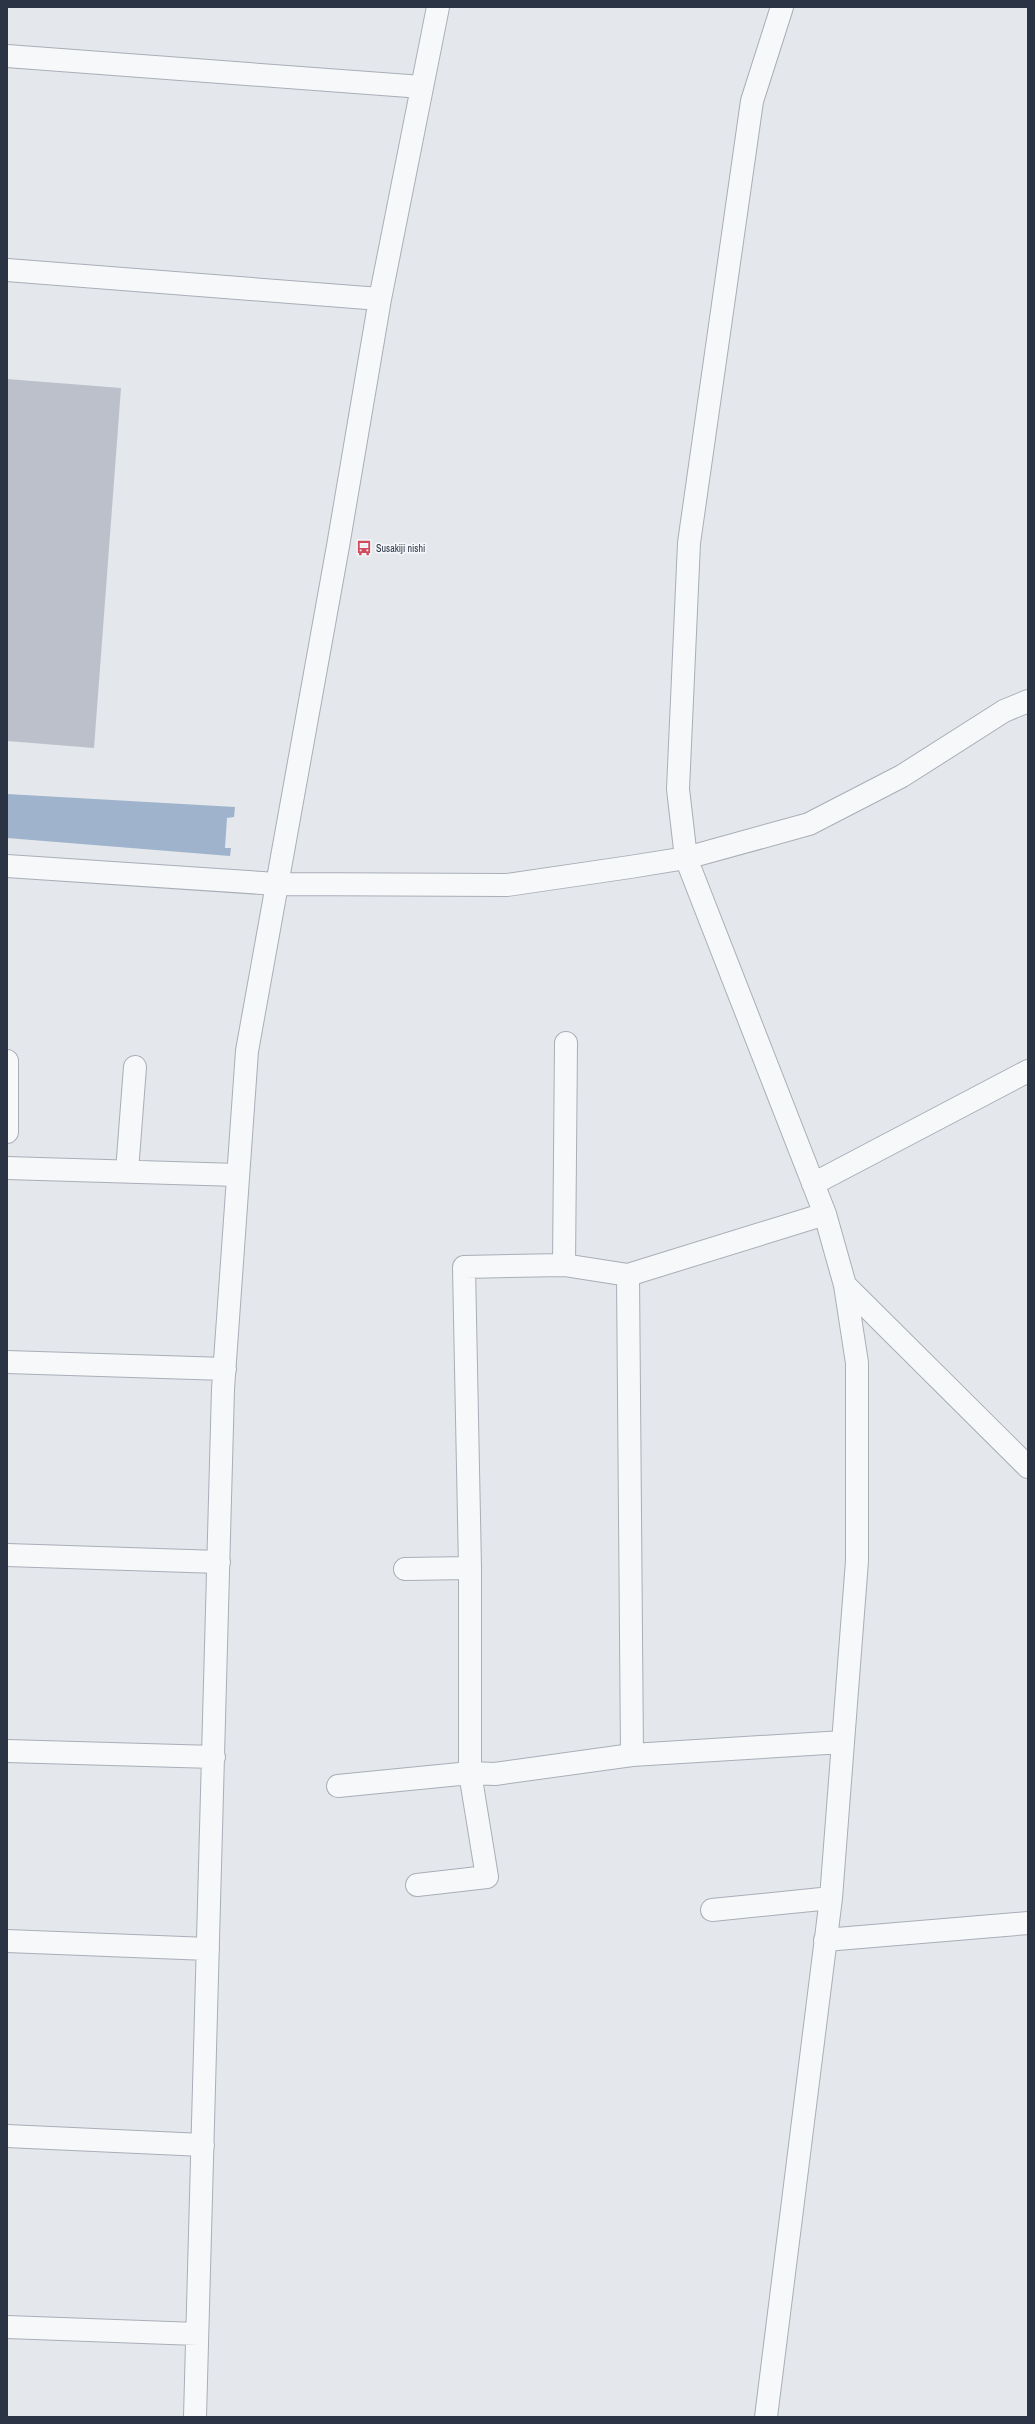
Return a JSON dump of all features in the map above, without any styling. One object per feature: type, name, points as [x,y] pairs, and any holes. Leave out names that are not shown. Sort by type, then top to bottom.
[{"type":"street","points":[[195,2417],[225,1369],[247,1051],[380,299],[438,7]]},
{"type":"street","points":[[766,2417],[831,1898],[857,1561],[857,1363],[845,1285],[825,1214],[686,858],[678,789],[689,543],[752,101],[782,7]]},
{"type":"street","points":[[7,56],[422,87]]},
{"type":"street","points":[[7,270],[380,299]]},
{"type":"street","points":[[7,866],[277,884],[508,885],[686,858],[809,824],[902,776],[1004,710],[1028,701]]},
{"type":"street","points":[[564,1265],[566,1043]]},
{"type":"street","points":[[7,1061],[7,1132]]},
{"type":"street","points":[[127,1171],[135,1067]]},
{"type":"street","points":[[813,1184],[1028,1071]]},
{"type":"street","points":[[7,1168],[238,1175]]},
{"type":"street","points":[[417,1885],[487,1877],[470,1773],[470,1568],[464,1267],[564,1265],[628,1275],[825,1214]]},
{"type":"street","points":[[628,1275],[632,1755]]},
{"type":"street","points":[[845,1285],[1028,1468]]},
{"type":"street","points":[[7,1362],[225,1369]]},
{"type":"street","points":[[7,1554],[219,1562]]},
{"type":"street","points":[[405,1569],[470,1568]]},
{"type":"street","points":[[338,1786],[470,1773],[495,1774],[632,1755],[842,1742]]},
{"type":"street","points":[[7,1751],[214,1756]]},
{"type":"street","points":[[712,1910],[831,1898]]},
{"type":"street","points":[[825,1940],[1028,1923]]},
{"type":"street","points":[[7,1941],[208,1949]]},
{"type":"street","points":[[7,2136],[203,2145]]},
{"type":"street","points":[[7,2327],[197,2334]]},
{"type":"water","points":[[7,794],[235,807],[234,817],[227,818],[225,848],[231,848],[230,856],[7,838]]},
{"type":"building","points":[[7,379],[121,388],[94,748],[7,741]]},
{"type":"place","name":"Susakiji nishi","points":[[364,548]]}]
